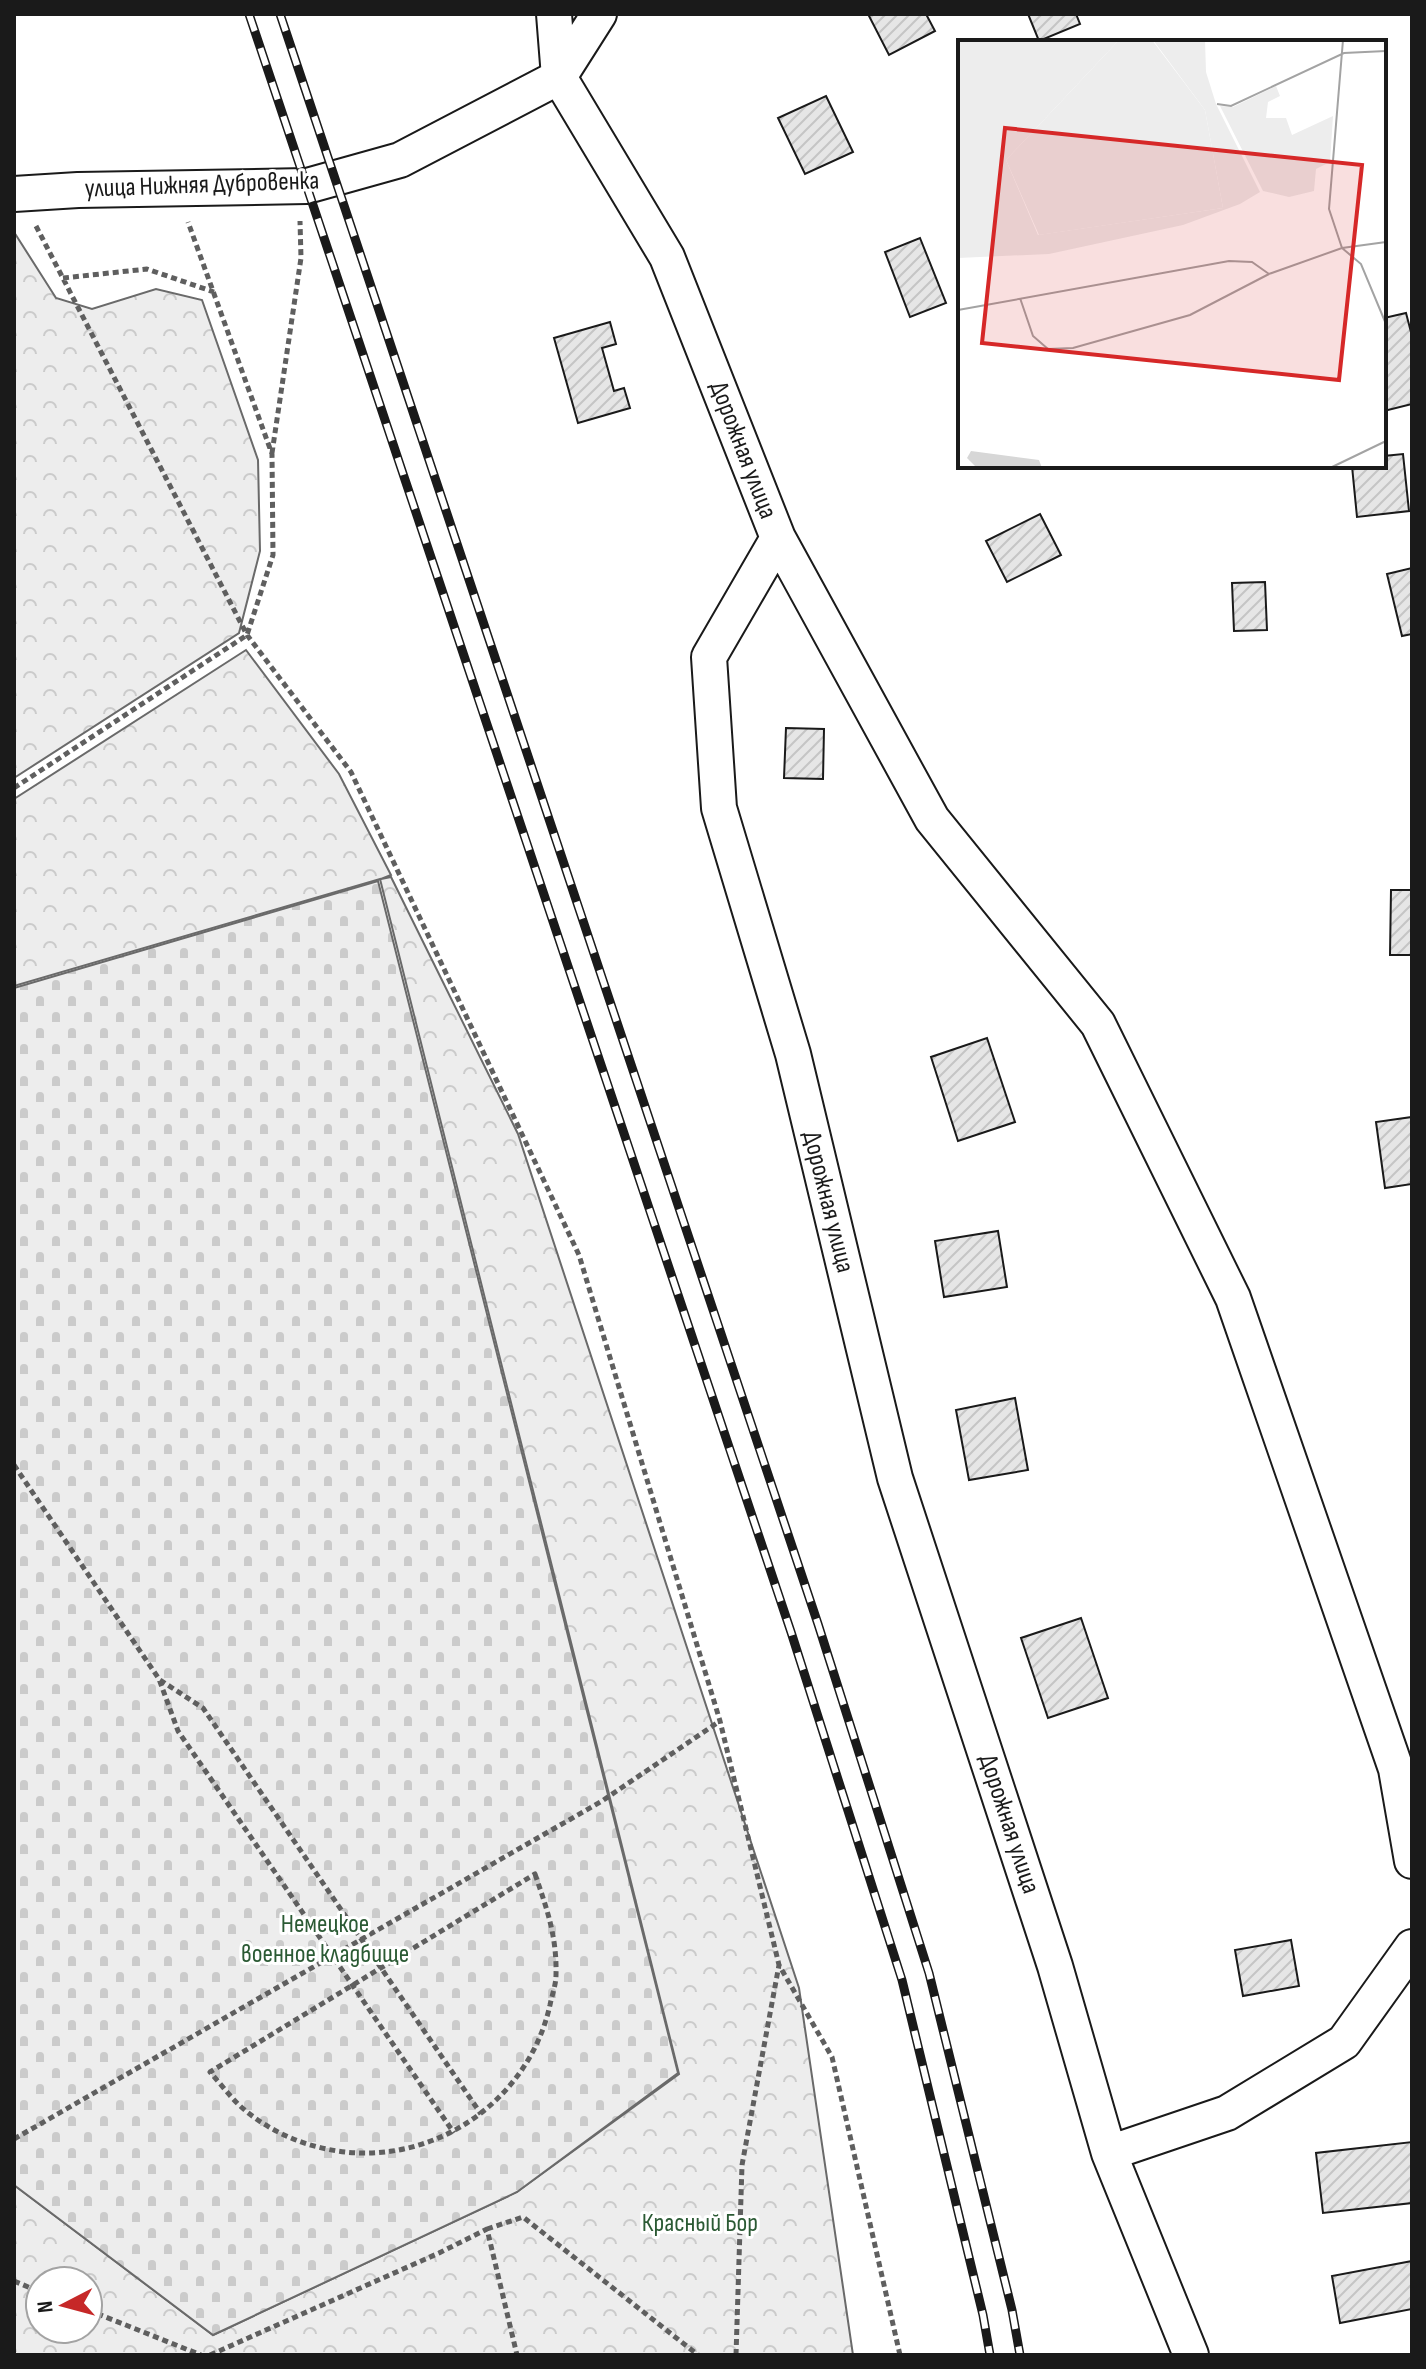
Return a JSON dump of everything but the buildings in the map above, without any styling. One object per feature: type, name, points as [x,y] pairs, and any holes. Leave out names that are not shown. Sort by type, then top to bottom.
[{"type":"street","points":[[554,14],[559,77]]},
{"type":"street","points":[[559,77],[599,14]]},
{"type":"street","name":"улица Нижняя Дубровенка","points":[[17,194],[300,186],[336,179],[400,160],[559,77]]},
{"type":"street","name":"Дорожная улица","points":[[559,77],[667,257],[778,538],[709,657],[719,808],[793,1054],[895,1478],[1055,1966],[1109,2153],[1191,2355]]},
{"type":"street","points":[[778,538],[932,819],[1098,1024],[1226,1285],[1396,1769],[1412,1861]]},
{"type":"street","points":[[1109,2153],[1227,2113],[1344,2042],[1412,1947]]},
{"type":"path","points":[[14,788],[247,635],[273,555],[272,454],[301,258],[300,186]]},
{"type":"path","points":[[174,188],[215,292],[272,454]]},
{"type":"path","points":[[17,194],[247,635],[351,772],[579,1255],[720,1721],[779,1965],[832,2057],[900,2355]]},
{"type":"path","points":[[63,278],[147,269],[215,292]]},
{"type":"path","points":[[14,1465],[159,1679],[178,1731],[454,2133]]},
{"type":"path","points":[[159,1679],[203,1708],[481,2114]]},
{"type":"path","points":[[14,2139],[602,1801],[720,1721]]},
{"type":"path","points":[[535,1874],[552,1923],[556,1977],[545,2029],[519,2076],[481,2114],[454,2133],[407,2149],[362,2154],[318,2147],[275,2131],[239,2104],[210,2072],[353,1986],[381,1967],[535,1874]]},
{"type":"path","points":[[736,2355],[742,2165],[779,1965]]},
{"type":"path","points":[[210,2355],[487,2229],[523,2217],[698,2355]]},
{"type":"path","points":[[487,2229],[517,2355]]},
{"type":"path","points":[[104,2316],[201,2355]]},
{"type":"green space","points":[[14,232],[56,298],[92,309],[156,289],[202,300],[258,460],[260,551],[239,633],[14,778]]},
{"type":"green space","name":"Красный Бор","points":[[246,650],[339,774],[391,875],[381,879],[391,877],[518,1134],[799,1988],[853,2355],[14,2355],[14,2185],[213,2335],[517,2192],[679,2074],[380,879],[14,986],[14,799]]},
{"type":"green space","name":"Немецкое военное кладбище","points":[[378,881],[678,2073],[517,2192],[213,2335],[14,2185],[14,988]]},
{"type":"railway","points":[[249,14],[791,1632],[902,1980],[990,2355]]},
{"type":"railway","points":[[280,14],[818,1624],[929,1973],[1012,2310],[1020,2355]]}]
